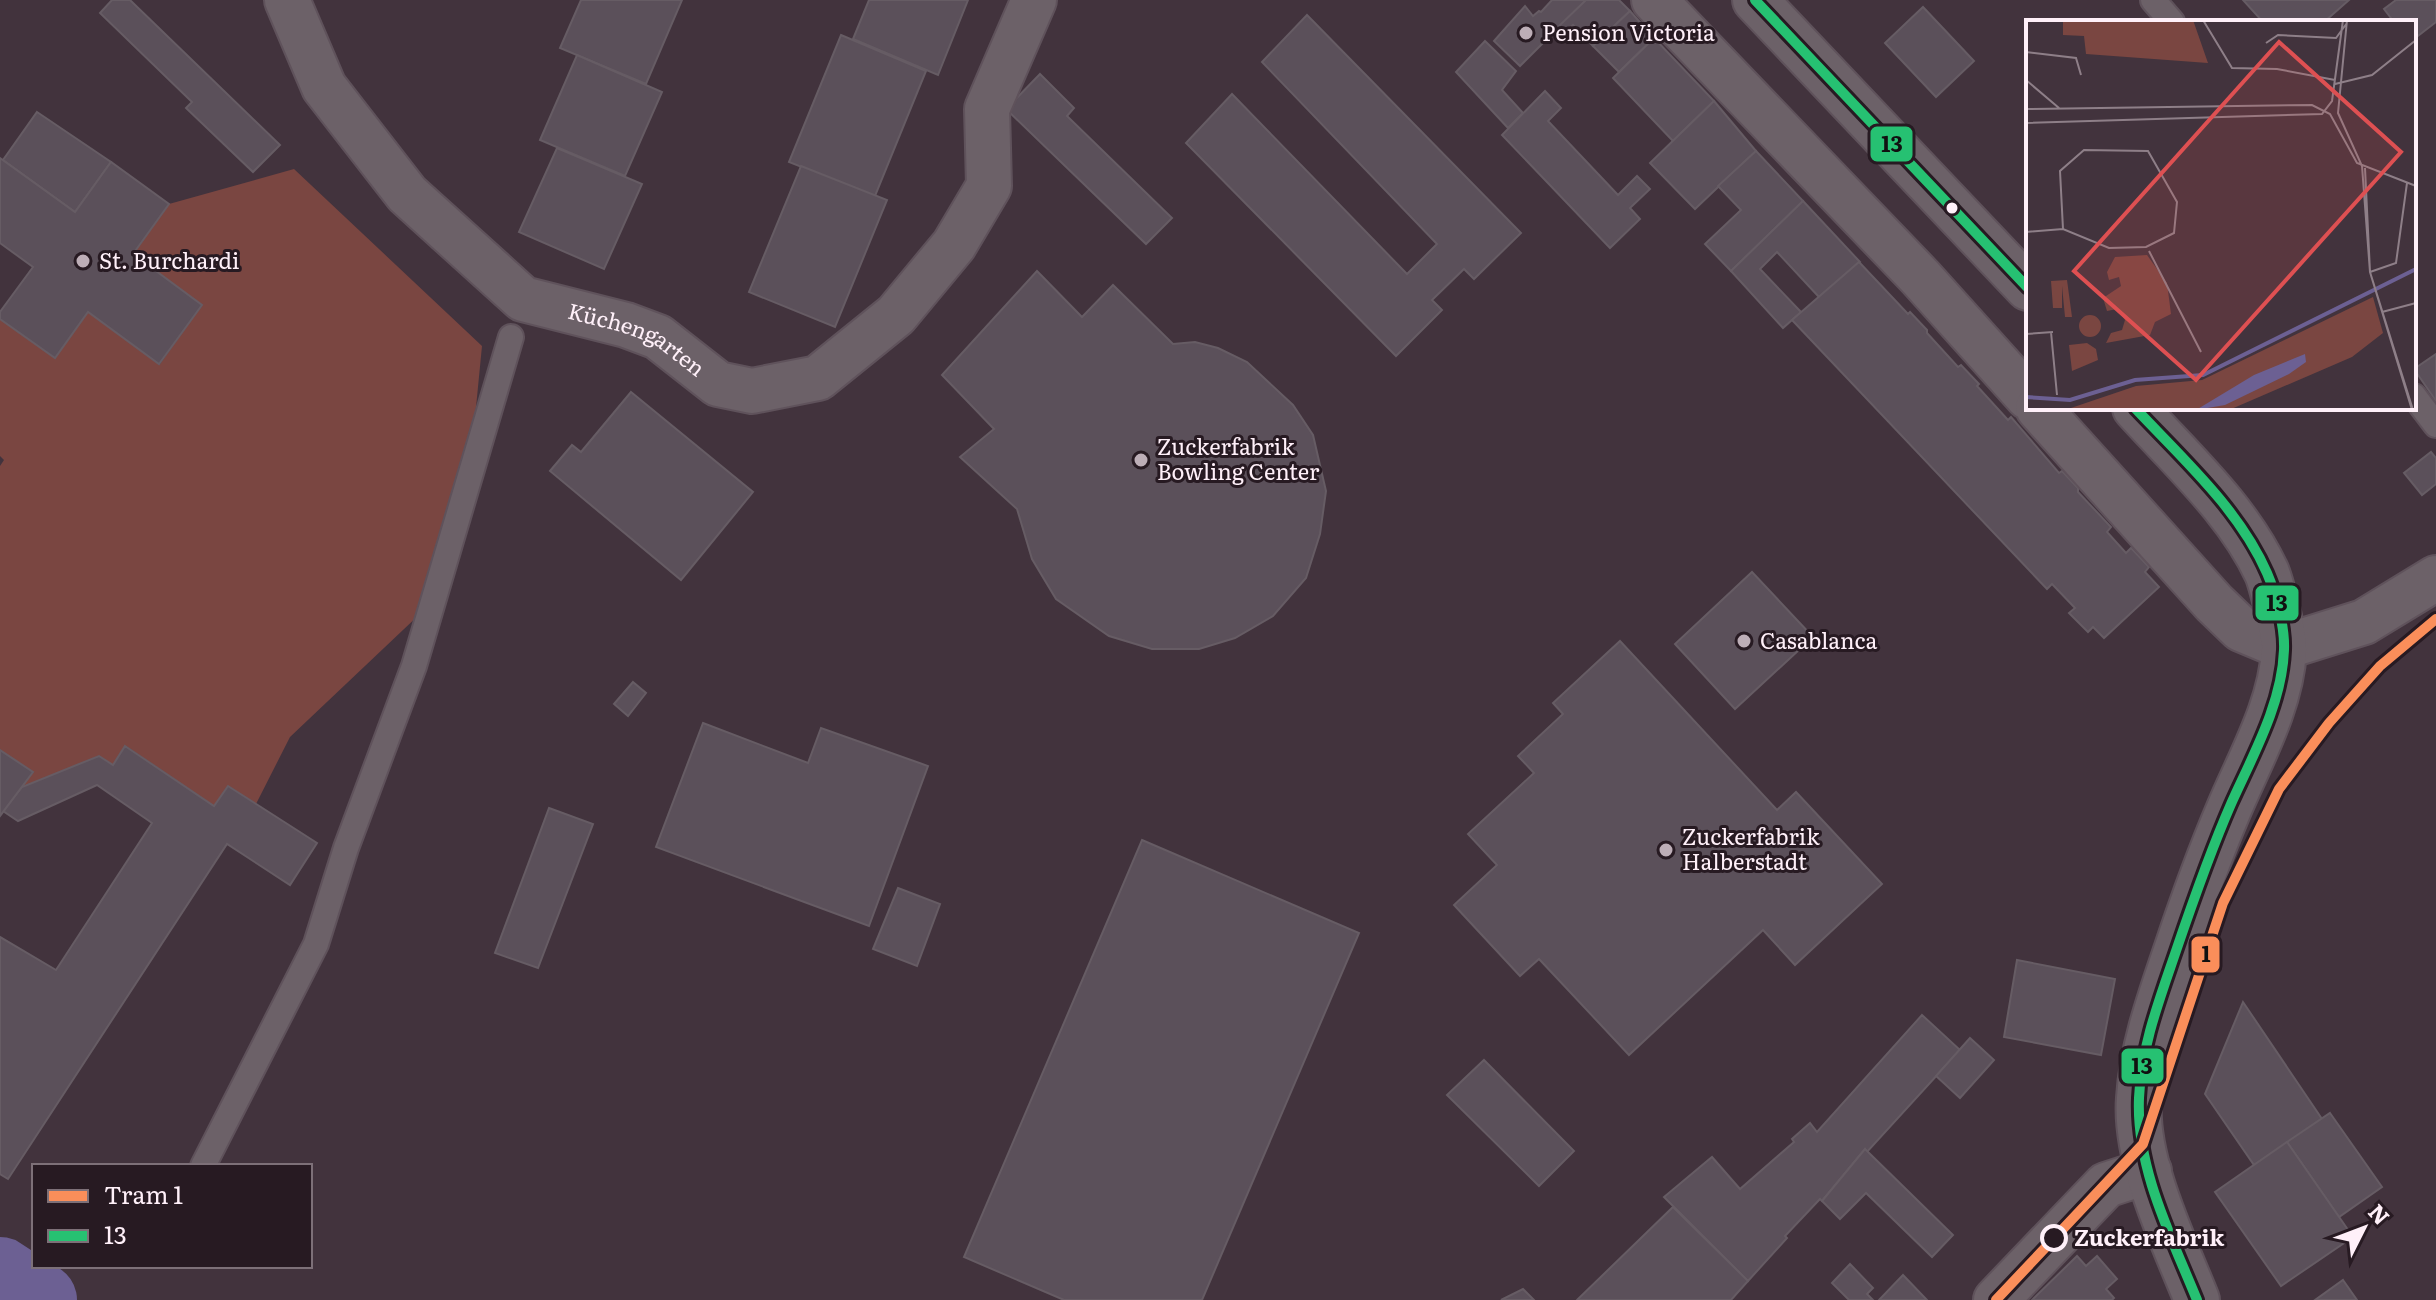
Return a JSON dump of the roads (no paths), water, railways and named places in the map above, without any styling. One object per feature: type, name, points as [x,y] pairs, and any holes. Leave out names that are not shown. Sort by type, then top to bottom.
[{"type":"street","name":"Küchengarten","points":[[287,0],[324,87],[398,183],[523,299],[626,325],[658,337],[718,384],[752,391],[818,378],[896,315],[954,245],[989,186],[987,109],[1034,0]]},
{"type":"street","points":[[1654,0],[1921,278],[2026,395]]},
{"type":"street","points":[[1755,0],[2026,286]]},
{"type":"street","points":[[2040,410],[2241,629],[2284,647],[2364,622],[2436,578]]},
{"type":"street","points":[[2137,410],[2241,528],[2268,575],[2284,647],[2270,715],[2222,825],[2161,995],[2138,1100],[2146,1158],[2197,1300]]},
{"type":"street","points":[[1996,1300],[2106,1185],[2146,1158]]},
{"type":"lane","points":[[2153,0],[2170,20]]},
{"type":"lane","points":[[204,1164],[316,944],[346,848],[414,666],[511,337]]},
{"type":"lane","points":[[2416,399],[2436,425]]},
{"type":"waterway","points":[[0,1274],[40,1300]]},
{"type":"tram line","name":"1","points":[[1996,1300],[2143,1144],[2223,903],[2279,789],[2329,723],[2380,666],[2436,619]]},
{"type":"place","name":"Pension Victoria","points":[[1526,33]]},
{"type":"place","name":"St. Burchardi","points":[[83,261]]},
{"type":"place","name":"Zuckerfabrik Bowling Center","points":[[1141,460]]},
{"type":"place","name":"Casablanca","points":[[1744,641]]},
{"type":"place","name":"Zuckerfabrik Halberstadt","points":[[1666,850]]},
{"type":"place","name":"Zuckerfabrik","points":[[2054,1238]]}]
